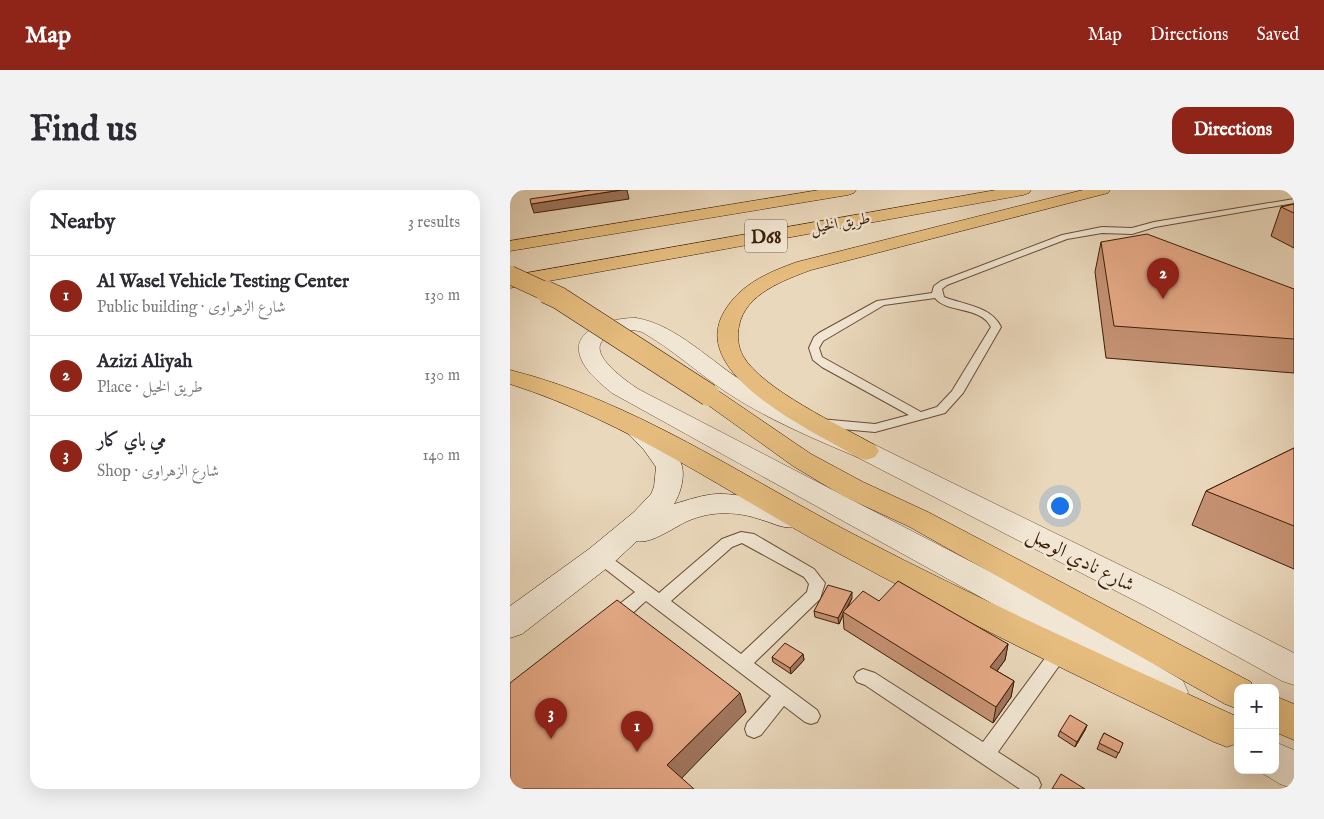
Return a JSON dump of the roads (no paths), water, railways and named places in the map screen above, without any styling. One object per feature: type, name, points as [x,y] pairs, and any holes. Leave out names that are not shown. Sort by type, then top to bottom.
[{"type":"highway","points":[[728,210],[784,190]]},
{"type":"highway","name":"طريق الخيل","points":[[510,246],[848,190]]},
{"type":"highway","name":"طريق الخيل","points":[[510,282],[1023,190]]},
{"type":"highway","points":[[866,451],[777,398],[742,372],[734,360],[727,340],[729,322],[739,305],[756,289],[779,275],[804,266],[1102,190]]},
{"type":"highway","points":[[510,275],[559,298],[709,395],[750,426],[802,460],[853,489],[918,519],[1234,691]]},
{"type":"highway","points":[[510,377],[555,392],[628,422],[847,544],[1060,651],[1232,733]]},
{"type":"highway","points":[[1279,715],[1294,724]]},
{"type":"street","name":"شارع نادي الوصل","points":[[1232,733],[1154,681],[1054,621],[613,384],[601,373],[593,360],[588,348],[589,343],[598,333],[613,326],[631,324],[647,327],[684,349],[735,387],[770,408],[828,436],[866,451],[1162,600],[1294,670]]},
{"type":"street","points":[[510,624],[600,557],[655,509],[668,487],[669,466],[653,444],[628,422]]},
{"type":"street","points":[[600,557],[676,514],[691,508],[724,503],[748,505],[770,510],[847,544]]},
{"type":"street","points":[[1279,762],[1294,771]]},
{"type":"lane","points":[[937,295],[937,288],[944,283],[1065,237],[1102,230],[1132,231],[1154,225],[1294,201]]},
{"type":"lane","points":[[819,423],[875,428],[920,416],[941,410],[952,399],[996,327],[996,324],[989,317],[947,302],[937,295],[881,303],[823,335],[818,339],[814,348],[817,358],[821,362],[920,416]]},
{"type":"lane","points":[[600,629],[653,597],[726,543],[741,537],[749,538],[809,573],[817,583],[814,595],[742,664]]},
{"type":"lane","points":[[600,557],[811,716]]},
{"type":"lane","points":[[985,755],[1060,651]]},
{"type":"lane","points":[[862,677],[869,678],[1031,785]]},
{"type":"lane","points":[[754,729],[783,694]]},
{"type":"place","name":"Azizi Aliyah","points":[[1163,299]]},
{"type":"place","name":"مي باي كار","points":[[551,739]]},
{"type":"place","name":"Al Wasel Vehicle Testing Center","points":[[637,752]]}]
